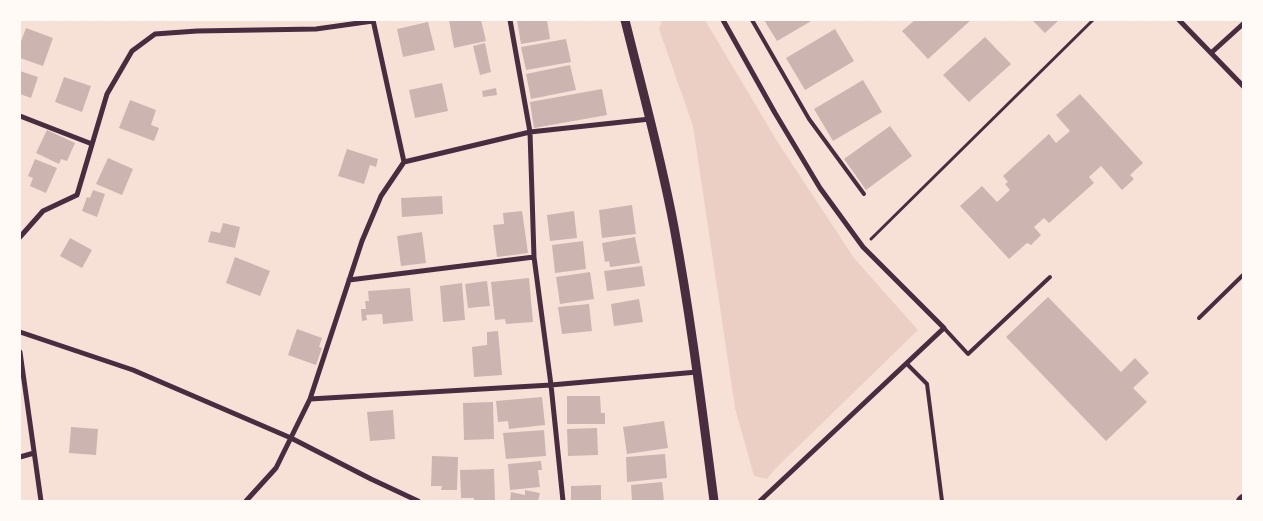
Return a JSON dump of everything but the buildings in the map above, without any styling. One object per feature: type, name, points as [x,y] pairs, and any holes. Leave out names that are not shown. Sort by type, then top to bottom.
[{"type":"street","points":[[510,20],[530,132],[534,257],[551,385],[563,501]]},
{"type":"street","points":[[625,20],[650,118],[674,226],[697,372],[714,501]]},
{"type":"street","points":[[723,20],[820,188],[863,247],[944,328],[760,501]]},
{"type":"street","points":[[1179,20],[1243,86]]},
{"type":"street","points":[[20,237],[43,211],[77,195],[107,94],[132,51],[155,34],[198,31],[316,29],[373,21],[404,162]]},
{"type":"street","points":[[1211,53],[1243,24]]},
{"type":"street","points":[[20,116],[92,144]]},
{"type":"street","points":[[246,501],[276,468],[310,399],[362,241],[381,196],[404,162],[530,132],[650,118]]},
{"type":"street","points":[[349,280],[534,257]]},
{"type":"street","points":[[20,332],[133,370],[291,438],[418,501]]},
{"type":"street","points":[[20,352],[41,501]]},
{"type":"street","points":[[310,399],[551,385],[697,372]]},
{"type":"street","points":[[20,457],[34,453]]},
{"type":"lane","points":[[752,20],[809,119],[864,194]]},
{"type":"lane","points":[[1199,318],[1243,275]]},
{"type":"lane","points":[[944,328],[968,354],[1050,277]]},
{"type":"lane","points":[[907,364],[927,384],[942,501]]},
{"type":"path","points":[[863,247],[1093,20]]},
{"type":"shaded area","points":[[662,20],[705,20],[777,141],[854,258],[918,330],[767,479],[754,476],[735,408],[693,126],[659,29]]}]
